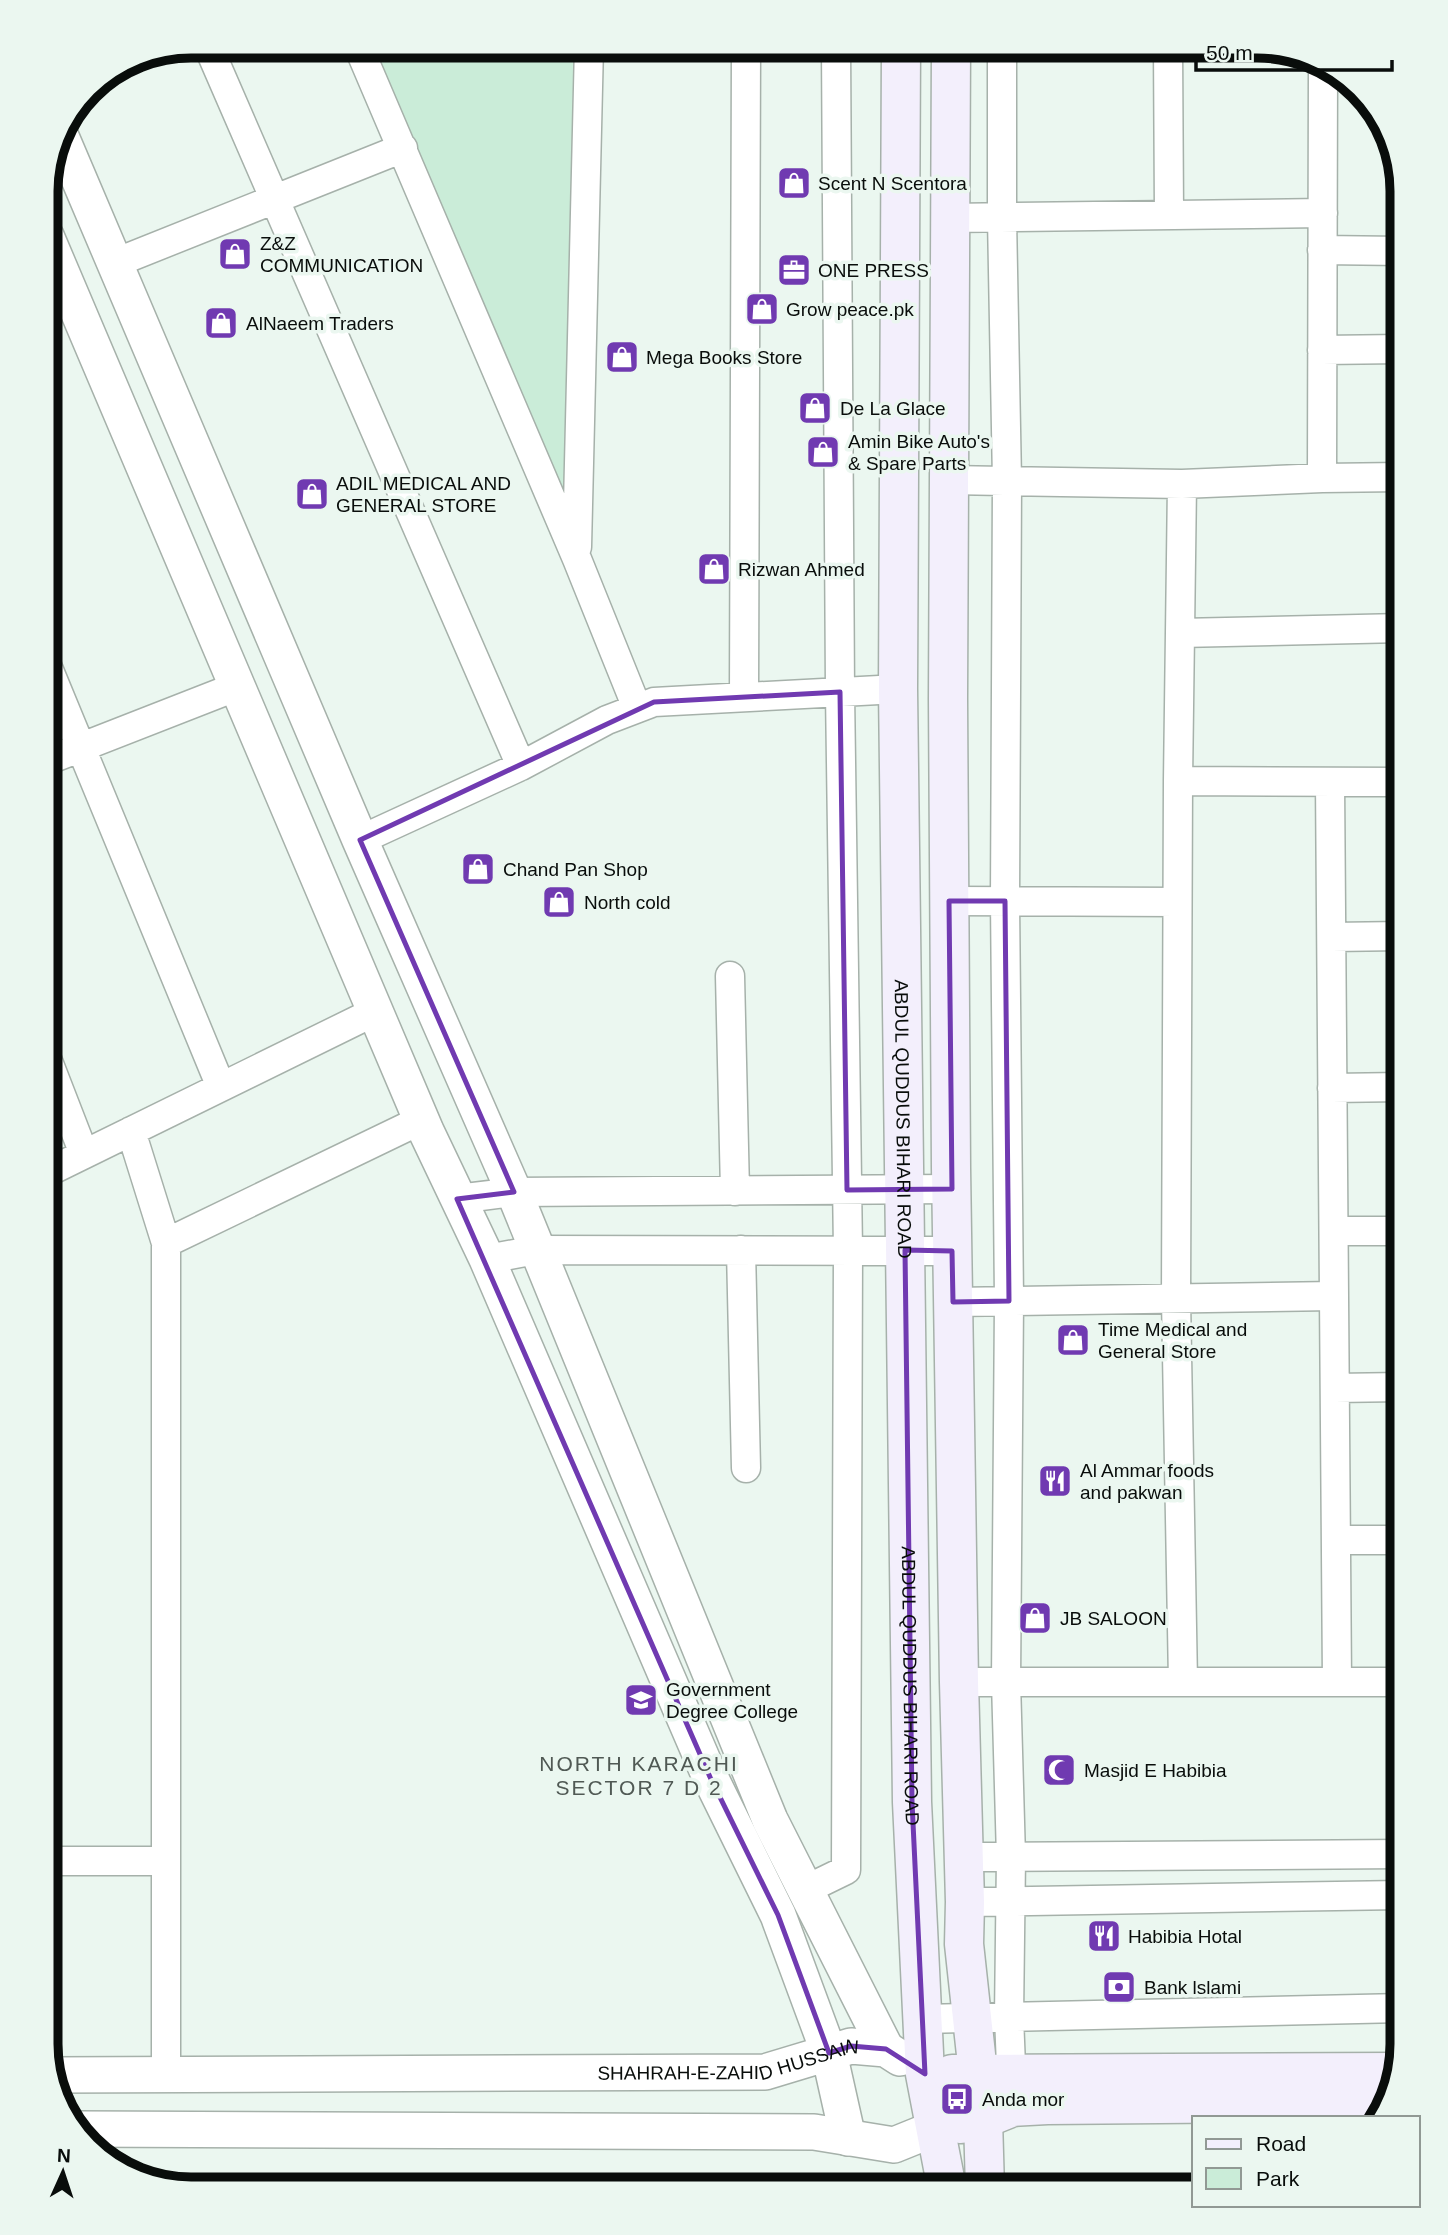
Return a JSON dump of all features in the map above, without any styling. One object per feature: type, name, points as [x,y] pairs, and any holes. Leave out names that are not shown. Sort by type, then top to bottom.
[{"type":"main road","name":"ABDUL QUDDUS BIHARI ROAD","points":[[901,58],[898,688],[912,1802],[925,2074],[945,2177]]},
{"type":"main road","points":[[951,58],[949,901],[959,1682],[964,1944],[971,2018],[996,2093],[986,2177]]},
{"type":"main road","points":[[936,2129],[996,2093],[1387,2072]]},
{"type":"main road","points":[[925,2074],[996,2093],[1377,2102]]},
{"type":"street","points":[[213,58],[521,766]]},
{"type":"street","points":[[363,58],[577,559],[637,708]]},
{"type":"street","points":[[577,559],[589,58]]},
{"type":"street","points":[[744,697],[746,58]]},
{"type":"street","points":[[805,1889],[846,1870],[848,1250],[839,692],[836,58]]},
{"type":"street","points":[[996,2093],[1009,2017],[1011,1902],[1006,1682],[1009,1301],[1005,901],[1007,481],[1002,58]]},
{"type":"street","points":[[1168,58],[1169,215]]},
{"type":"street","points":[[1322,478],[1323,75]]},
{"type":"street","points":[[65,147],[360,840],[514,1192],[770,1820],[886,2049]]},
{"type":"street","points":[[115,263],[403,148]]},
{"type":"street","points":[[950,218],[1323,213]]},
{"type":"street","points":[[1322,250],[1390,251]]},
{"type":"street","points":[[58,264],[421,1120],[487,1259],[710,1777],[778,1915],[829,2053],[848,2138]]},
{"type":"street","points":[[1322,350],[1390,349]]},
{"type":"street","points":[[949,480],[1182,484],[1390,477]]},
{"type":"street","points":[[1182,484],[1177,902],[1177,1299],[1183,1682]]},
{"type":"street","points":[[1180,633],[1390,628]]},
{"type":"street","points":[[58,756],[238,686]]},
{"type":"street","points":[[360,840],[521,766],[607,720],[654,702],[898,688]]},
{"type":"street","points":[[58,692],[221,1087]]},
{"type":"street","points":[[1178,781],[1390,782]]},
{"type":"street","points":[[1330,782],[1338,1682]]},
{"type":"street","points":[[949,901],[1177,902]]},
{"type":"street","points":[[1332,937],[1390,936]]},
{"type":"street","points":[[730,976],[735,1191]]},
{"type":"street","points":[[58,1167],[376,1011]]},
{"type":"street","points":[[58,1086],[85,1154]]},
{"type":"street","points":[[1332,1088],[1390,1087]]},
{"type":"street","points":[[166,1243],[421,1120]]},
{"type":"street","points":[[131,1131],[166,1243],[166,2075]]},
{"type":"street","points":[[457,1199],[514,1192],[952,1189]]},
{"type":"street","points":[[1334,1231],[1390,1231]]},
{"type":"street","points":[[487,1259],[536,1250],[952,1251]]},
{"type":"street","points":[[741,1250],[746,1468]]},
{"type":"street","points":[[953,1302],[1334,1296]]},
{"type":"street","points":[[1335,1388],[1390,1387]]},
{"type":"street","points":[[1336,1540],[1390,1540]]},
{"type":"street","points":[[959,1682],[1390,1682]]},
{"type":"street","points":[[964,1857],[1390,1854]]},
{"type":"street","points":[[58,1861],[166,1861]]},
{"type":"street","points":[[965,1902],[1390,1895]]},
{"type":"street","points":[[923,2019],[1390,2008]]},
{"type":"street","name":"SHAHRAH-E-ZAHID HUSSAIN","points":[[61,2075],[765,2072],[851,2046],[886,2049],[925,2074]]},
{"type":"street","points":[[89,2129],[814,2132],[894,2146],[936,2129]]},
{"type":"highlighted area","points":[[840,692],[847,1190],[952,1189],[949,901],[1005,901],[1009,1301],[953,1302],[952,1251],[905,1250],[912,1802],[925,2074],[886,2049],[851,2046],[829,2053],[778,1915],[710,1777],[457,1199],[514,1192],[360,840],[654,702]]},
{"type":"green space","points":[[379,58],[573,58],[571,514]]},
{"type":"place","name":"Scent N Scentora","points":[[794,183]]},
{"type":"place","name":"Z&Z COMMUNICATION","points":[[235,254]]},
{"type":"place","name":"ONE PRESS","points":[[794,270]]},
{"type":"place","name":"Grow peace.pk","points":[[762,309]]},
{"type":"place","name":"AlNaeem Traders","points":[[221,323]]},
{"type":"place","name":"Mega Books Store","points":[[622,357]]},
{"type":"place","name":"De La Glace","points":[[815,408]]},
{"type":"place","name":"Amin Bike Auto's & Spare Parts","points":[[823,452]]},
{"type":"place","name":"ADIL MEDICAL AND GENERAL STORE","points":[[312,494]]},
{"type":"place","name":"Rizwan Ahmed","points":[[714,569]]},
{"type":"place","name":"Chand Pan Shop","points":[[478,869]]},
{"type":"place","name":"North cold","points":[[559,902]]},
{"type":"place","name":"Time Medical and General Store","points":[[1073,1340]]},
{"type":"place","name":"Al Ammar foods and pakwan","points":[[1055,1481]]},
{"type":"place","name":"JB SALOON","points":[[1035,1618]]},
{"type":"place","name":"Government Degree College","points":[[641,1700]]},
{"type":"place","name":"Masjid E Habibia","points":[[1059,1770]]},
{"type":"place","name":"Habibia Hotal","points":[[1104,1936]]},
{"type":"place","name":"Bank lslami","points":[[1119,1987]]},
{"type":"place","name":"Anda mor","points":[[957,2099]]},
{"type":"district","name":"NORTH KARACHI SECTOR 7 D 2","points":[[639,1776]]}]
